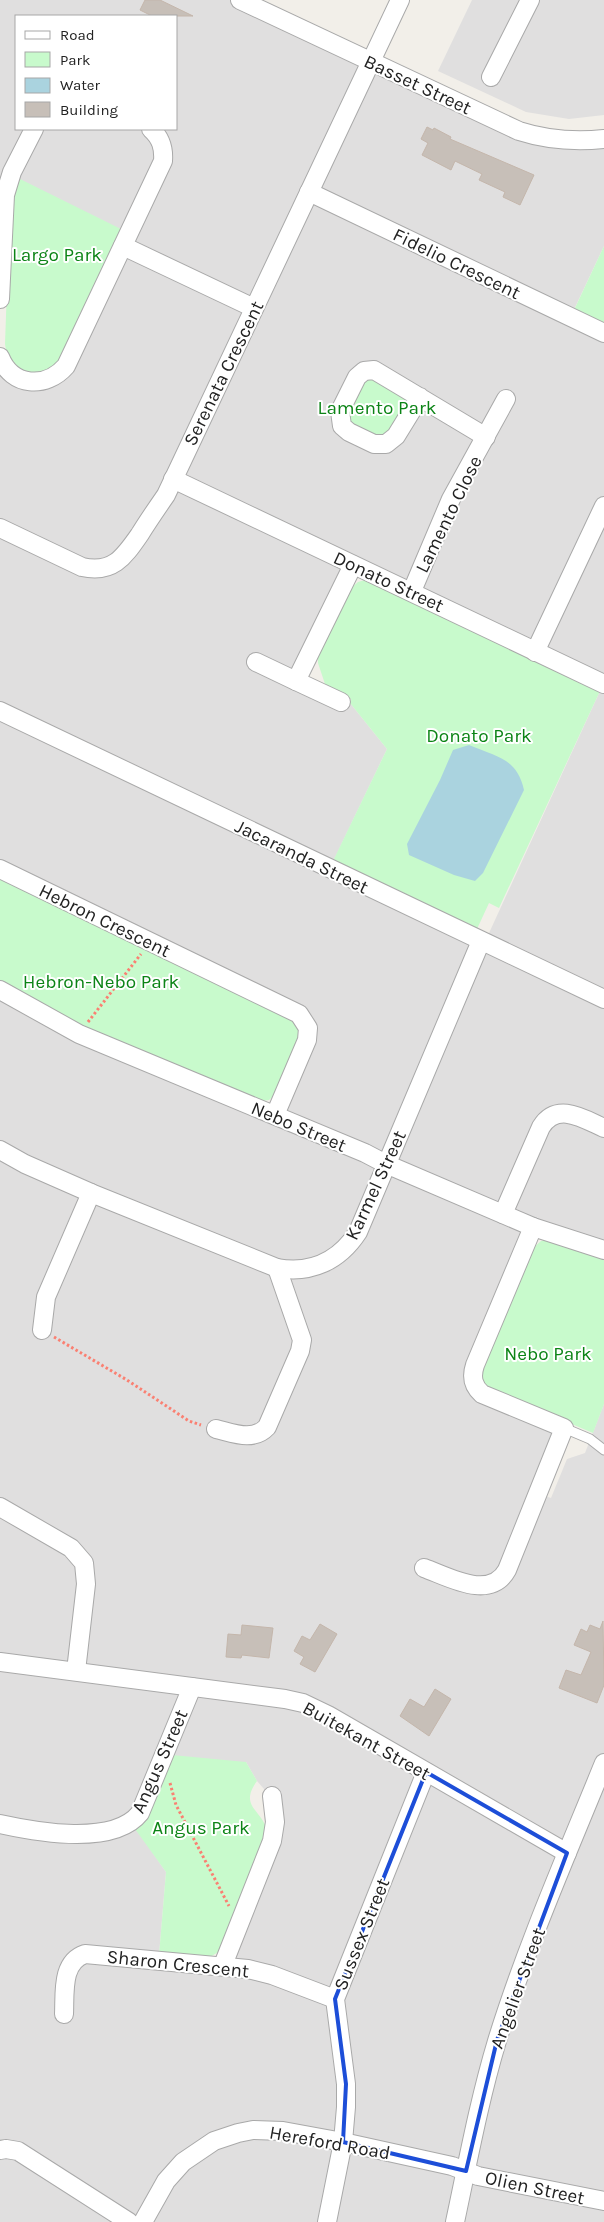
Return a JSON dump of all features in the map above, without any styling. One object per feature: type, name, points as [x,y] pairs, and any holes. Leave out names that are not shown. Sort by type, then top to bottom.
[{"type":"street","name":"Basset Street","points":[[240,0],[519,131],[542,138],[567,141],[604,139]]},
{"type":"street","name":"Serenata Crescent","points":[[0,528],[82,567],[91,569],[109,566],[122,558],[127,552],[166,495],[400,0]]},
{"type":"street","points":[[491,77],[530,0]]},
{"type":"street","points":[[0,299],[6,187],[34,130]]},
{"type":"street","points":[[0,357],[11,374],[30,382],[47,380],[61,372],[66,366],[163,162],[163,147],[152,130]]},
{"type":"street","name":"Fidelio Crescent","points":[[309,192],[604,333]]},
{"type":"street","points":[[123,246],[254,308]]},
{"type":"street","name":"Lamento Close","points":[[420,397],[396,436],[386,444],[374,444],[349,432],[341,422],[340,411],[357,377],[369,370],[380,371],[486,437]]},
{"type":"street","name":"Lamento Close","points":[[412,592],[451,499],[506,400]]},
{"type":"street","name":"Donato Street","points":[[173,479],[604,684]]},
{"type":"street","points":[[535,652],[604,506]]},
{"type":"street","points":[[296,681],[353,565]]},
{"type":"street","points":[[256,662],[341,702]]},
{"type":"street","name":"Jacaranda Street","points":[[0,711],[604,1000]]},
{"type":"street","name":"Hebron Crescent","points":[[0,869],[295,1011],[303,1018],[308,1028],[307,1040],[275,1116]]},
{"type":"street","name":"Karmel Street","points":[[0,1150],[19,1161],[91,1192],[277,1268],[295,1270],[313,1268],[325,1264],[344,1250],[358,1232],[481,941]]},
{"type":"street","name":"Nebo Street","points":[[0,990],[79,1034],[366,1153],[386,1164],[533,1227],[604,1250]]},
{"type":"street","points":[[503,1214],[541,1127],[547,1119],[556,1114],[566,1112],[604,1128]]},
{"type":"street","points":[[42,1330],[46,1297],[91,1192]]},
{"type":"street","points":[[424,1568],[483,1587],[500,1580],[507,1570],[564,1428],[482,1394],[472,1378],[475,1365],[533,1227]]},
{"type":"street","points":[[216,1429],[250,1436],[262,1432],[267,1427],[300,1351],[301,1335],[277,1268]]},
{"type":"street","points":[[0,1507],[71,1548],[84,1563],[86,1584],[76,1671]]},
{"type":"street","name":"Buitekant Street","points":[[0,1662],[285,1699],[303,1704],[328,1715],[567,1853]]},
{"type":"street","name":"Angus Street","points":[[0,1824],[61,1834],[124,1826],[140,1813],[192,1687]]},
{"type":"street","name":"Angelier Street","points":[[456,2222],[477,2112],[497,2040],[567,1853],[604,1762]]},
{"type":"street","name":"Sussex Street","points":[[327,2222],[344,2142],[346,2084],[334,1999],[426,1772]]},
{"type":"street","points":[[223,1965],[272,1841],[274,1822],[272,1796]]},
{"type":"street","name":"Sharon Crescent","points":[[64,2014],[66,1979],[70,1966],[78,1956],[86,1954],[223,1965],[272,1975],[334,1999]]},
{"type":"street","name":"Hereford Road","points":[[144,2222],[174,2171],[192,2154],[226,2136],[238,2133],[268,2130],[344,2142],[452,2166],[466,2171]]},
{"type":"street","points":[[0,2150],[18,2151],[129,2222]]},
{"type":"street","name":"Olien Street","points":[[466,2171],[478,2176],[604,2201]]},
{"type":"lane","points":[[564,1428],[590,1439],[604,1450]]},
{"type":"path","points":[[79,1034],[151,942]]},
{"type":"path","points":[[42,1330],[127,1380],[188,1421],[216,1429]]},
{"type":"path","points":[[163,1756],[176,1805],[238,1924]]},
{"type":"highlighted area","points":[[426,1772],[567,1853],[497,2040],[466,2171],[343,2142],[346,2084],[335,1999]]},
{"type":"shaded area","points":[[0,0],[239,0],[503,126],[604,140],[604,246],[570,318],[604,334],[604,1250],[532,1228],[474,1365],[564,1430],[539,1494],[551,1498],[567,1459],[585,1453],[604,1404],[604,2222],[0,2222],[0,990],[274,1116],[307,1040],[0,870],[0,360],[23,382],[0,269]],"holes":[[[354,566],[600,691],[484,944],[329,870],[387,749],[350,703],[349,705],[297,681]],[[246,1762],[257,1781],[271,1797],[271,1840],[222,1966],[159,1955],[166,1872],[132,1823]]]},
{"type":"shaded area","points":[[472,0],[604,0],[604,115],[569,119],[526,112],[438,71]]},
{"type":"green space","name":"Largo Park","points":[[18,178],[123,230],[56,367],[33,375],[14,364],[8,355],[5,344],[10,202]]},
{"type":"green space","points":[[604,246],[604,324],[574,310]]},
{"type":"green space","name":"Lamento Park","points":[[368,375],[409,401],[386,440],[351,427],[347,410]]},
{"type":"green space","name":"Donato Park","points":[[365,580],[600,691],[499,908],[489,903],[477,929],[333,861],[387,749],[350,703],[351,699],[326,687],[318,663],[318,654],[349,590],[358,582]]},
{"type":"green space","name":"Hebron-Nebo Park","points":[[0,877],[295,1019],[301,1035],[276,1094],[269,1100],[261,1101],[94,1034],[0,983]]},
{"type":"green space","name":"Nebo Park","points":[[547,1240],[604,1257],[604,1404],[593,1433],[484,1387],[480,1371],[532,1249],[541,1241]]},
{"type":"green space","name":"Angus Park","points":[[172,1755],[246,1762],[257,1781],[250,1797],[251,1803],[265,1824],[267,1831],[220,1951],[210,1957],[159,1955],[166,1872],[135,1829],[143,1821]]},
{"type":"water","points":[[469,745],[497,756],[511,765],[521,779],[524,790],[483,873],[475,881],[454,875],[409,855],[407,844],[440,780],[453,750]]},
{"type":"building","points":[[145,0],[160,0],[193,16],[150,15],[140,10]]},
{"type":"building","points":[[427,127],[433,130],[434,128],[451,137],[450,139],[534,175],[520,205],[503,197],[505,192],[479,180],[482,174],[455,161],[451,170],[422,155],[428,143],[421,139]]},
{"type":"building","points":[[603,1621],[604,1685],[597,1703],[559,1688],[566,1670],[581,1675],[591,1652],[574,1645],[581,1629],[587,1632],[590,1625],[600,1629]]},
{"type":"building","points":[[320,1624],[337,1634],[315,1672],[300,1664],[304,1657],[294,1651],[302,1636],[310,1640]]},
{"type":"building","points":[[242,1625],[273,1628],[269,1658],[242,1655],[241,1658],[226,1657],[228,1634],[241,1635]]},
{"type":"building","points":[[435,1689],[451,1699],[429,1736],[400,1716],[410,1699],[424,1707]]}]
